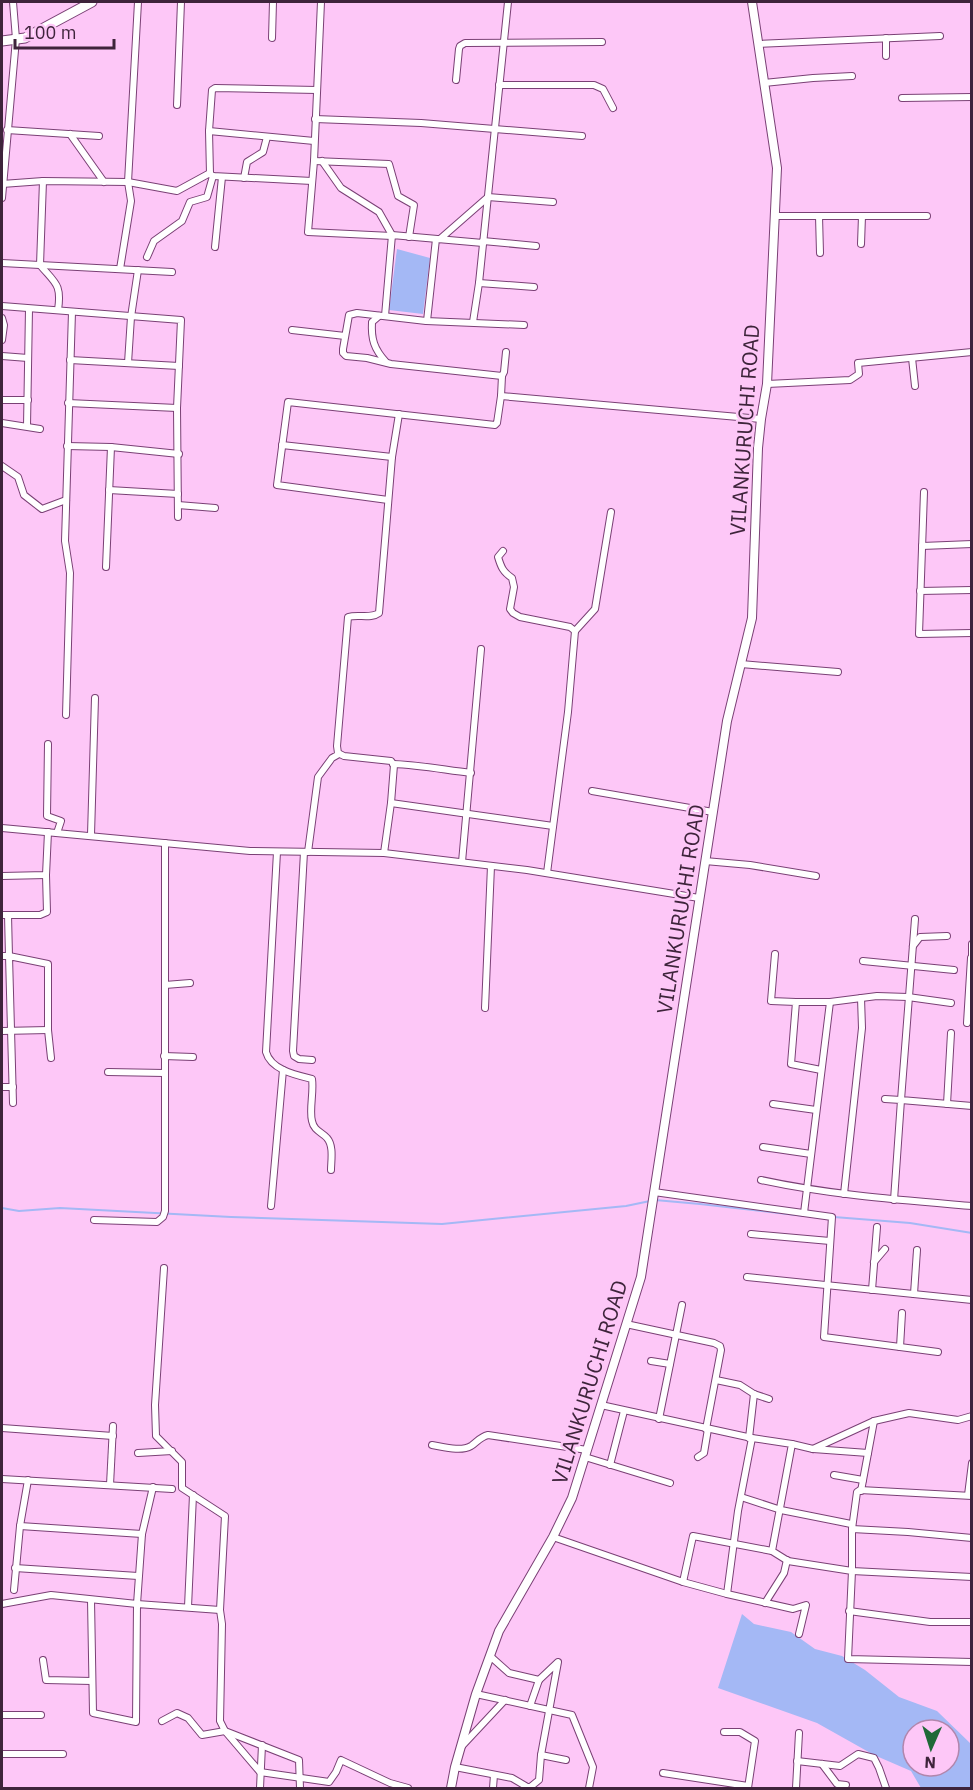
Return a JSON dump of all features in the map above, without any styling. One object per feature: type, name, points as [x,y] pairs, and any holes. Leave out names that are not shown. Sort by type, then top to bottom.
[{"type":"main road","points":[[2,41],[25,38],[92,2]]},
{"type":"street","points":[[2,198],[7,130],[5,115],[16,39],[14,2]]},
{"type":"street","points":[[120,269],[131,201],[128,182],[138,2]]},
{"type":"street","points":[[177,105],[181,2]]},
{"type":"street","points":[[272,38],[273,2]]},
{"type":"street","points":[[321,2],[314,161],[308,232],[536,246]]},
{"type":"street","points":[[473,322],[479,284],[508,2]]},
{"type":"street","name":"VILANKURUCHI ROAD","points":[[451,1788],[476,1694],[499,1631],[553,1537],[572,1498],[641,1277],[727,722],[752,618],[758,448],[767,384],[777,168],[752,2]]},
{"type":"street","points":[[758,44],[940,36]]},
{"type":"street","points":[[886,38],[886,56]]},
{"type":"street","points":[[456,80],[459,50],[462,44],[602,42]]},
{"type":"street","points":[[764,83],[852,76]]},
{"type":"street","points":[[499,85],[594,85],[603,89],[614,108]]},
{"type":"street","points":[[190,202],[207,197],[211,175],[209,131],[212,90],[215,88],[317,90]]},
{"type":"street","points":[[903,98],[972,97]]},
{"type":"street","points":[[315,119],[410,122],[582,136]]},
{"type":"street","points":[[7,130],[99,136]]},
{"type":"street","points":[[209,131],[314,141]]},
{"type":"street","points":[[70,134],[104,182]]},
{"type":"street","points":[[244,178],[247,162],[263,152],[267,136]]},
{"type":"street","points":[[314,161],[389,164],[398,196],[414,205],[409,237]]},
{"type":"street","points":[[322,161],[341,188],[379,212],[392,236],[382,316]]},
{"type":"street","points":[[2,184],[43,181],[128,182],[177,191],[211,175],[312,181]]},
{"type":"street","points":[[215,247],[222,177]]},
{"type":"street","points":[[43,181],[39,265],[57,284],[60,299],[58,310]]},
{"type":"street","points":[[147,256],[154,241],[182,221],[190,202],[185,187]]},
{"type":"street","points":[[427,321],[438,239],[488,197],[553,202]]},
{"type":"street","points":[[774,216],[927,216]]},
{"type":"street","points":[[819,216],[820,253]]},
{"type":"street","points":[[861,244],[862,216]]},
{"type":"street","points":[[2,263],[172,272]]},
{"type":"street","points":[[128,363],[130,317],[138,270]]},
{"type":"street","points":[[479,284],[534,287]]},
{"type":"street","points":[[2,306],[181,321],[177,408],[178,517]]},
{"type":"street","points":[[27,426],[29,309]]},
{"type":"street","points":[[66,715],[70,573],[65,541],[72,312]]},
{"type":"street","points":[[502,376],[386,363],[346,356],[343,349],[349,315],[352,313],[427,321],[524,326]]},
{"type":"street","points":[[382,316],[373,320],[372,339],[386,363]]},
{"type":"street","points":[[2,318],[4,326],[2,340]]},
{"type":"street","points":[[292,330],[345,336]]},
{"type":"street","points":[[388,500],[277,485],[288,402],[495,425],[506,352]]},
{"type":"street","points":[[767,384],[850,380],[859,374],[858,363],[972,352]]},
{"type":"street","points":[[2,356],[28,358]]},
{"type":"street","points":[[912,358],[915,386]]},
{"type":"street","points":[[70,360],[179,366]]},
{"type":"street","points":[[501,396],[761,419]]},
{"type":"street","points":[[2,400],[28,400]]},
{"type":"street","points":[[68,403],[177,408]]},
{"type":"street","points":[[338,753],[348,617],[375,616],[379,613],[392,457],[399,414]]},
{"type":"street","points":[[2,423],[40,429]]},
{"type":"street","points":[[282,445],[392,457]]},
{"type":"street","points":[[67,446],[111,447],[179,454]]},
{"type":"street","points":[[106,567],[111,447]]},
{"type":"street","points":[[2,466],[18,477],[24,495],[42,509],[66,501]]},
{"type":"street","points":[[110,490],[178,494]]},
{"type":"street","points":[[924,492],[919,634],[972,633]]},
{"type":"street","points":[[178,505],[214,508]]},
{"type":"street","points":[[548,873],[568,712],[575,631],[595,609],[611,512]]},
{"type":"street","points":[[922,546],[972,544]]},
{"type":"street","points":[[502,551],[498,557],[500,564],[504,572],[512,578],[514,587],[510,609],[513,613],[570,627],[575,631]]},
{"type":"street","points":[[920,591],[972,590]]},
{"type":"street","points":[[462,862],[482,649]]},
{"type":"street","points":[[741,664],[838,672]]},
{"type":"street","points":[[90,835],[95,698]]},
{"type":"street","points":[[48,744],[47,816],[61,821],[57,833]]},
{"type":"street","points":[[338,753],[344,756],[391,761],[393,764],[430,766],[471,773]]},
{"type":"street","points":[[304,852],[308,852],[318,777],[338,753]]},
{"type":"street","points":[[384,853],[391,803],[393,764]]},
{"type":"street","points":[[592,791],[713,812]]},
{"type":"street","points":[[391,803],[553,826]]},
{"type":"street","points":[[2,828],[250,851],[384,853],[548,873],[699,898]]},
{"type":"street","points":[[13,1103],[9,956],[5,915],[40,915],[46,912],[48,832]]},
{"type":"street","points":[[94,1220],[146,1223],[157,1222],[164,1214],[165,843]]},
{"type":"street","points":[[277,852],[266,1052],[276,1067],[312,1079],[314,1088],[312,1120],[316,1130],[329,1139],[332,1149],[332,1170]]},
{"type":"street","points":[[304,852],[293,1051],[294,1056],[299,1059],[312,1060]]},
{"type":"street","points":[[705,861],[816,876]]},
{"type":"street","points":[[485,1008],[491,866]]},
{"type":"street","points":[[2,876],[46,875]]},
{"type":"street","points":[[894,1200],[915,919]]},
{"type":"street","points":[[912,947],[920,937],[947,936]]},
{"type":"street","points":[[967,1023],[972,944]]},
{"type":"street","points":[[775,954],[771,1001],[830,1002],[877,996],[908,997],[951,1003]]},
{"type":"street","points":[[2,956],[48,964],[48,1030],[51,1058]]},
{"type":"street","points":[[863,961],[954,970]]},
{"type":"street","points":[[165,985],[190,983]]},
{"type":"street","points":[[844,1194],[862,1028],[861,998]]},
{"type":"street","points":[[796,1002],[791,1064],[821,1070]]},
{"type":"street","points":[[804,1213],[830,1002]]},
{"type":"street","points":[[2,1031],[48,1030]]},
{"type":"street","points":[[946,1104],[951,1033]]},
{"type":"street","points":[[164,1056],[193,1057]]},
{"type":"street","points":[[272,1206],[283,1070]]},
{"type":"street","points":[[108,1072],[164,1073]]},
{"type":"street","points":[[2,1087],[13,1087]]},
{"type":"street","points":[[885,1099],[972,1106]]},
{"type":"street","points":[[773,1104],[816,1110]]},
{"type":"street","points":[[763,1147],[811,1154]]},
{"type":"street","points":[[761,1180],[807,1190],[972,1206]]},
{"type":"street","points":[[653,1198],[804,1213],[832,1219],[824,1337],[938,1352]]},
{"type":"street","points":[[872,1290],[877,1227]]},
{"type":"street","points":[[752,1234],[830,1241]]},
{"type":"street","points":[[874,1263],[885,1249]]},
{"type":"street","points":[[914,1294],[916,1250]]},
{"type":"street","points":[[164,1268],[155,1405],[156,1436],[182,1462],[182,1488],[225,1516],[220,1610],[222,1624],[220,1721],[225,1731],[260,1772],[329,1782],[341,1760],[390,1783],[408,1788]]},
{"type":"street","points":[[747,1277],[972,1300]]},
{"type":"street","points":[[659,1419],[682,1305]]},
{"type":"street","points":[[900,1347],[902,1313]]},
{"type":"street","points":[[626,1324],[720,1346],[704,1453],[699,1457]]},
{"type":"street","points":[[651,1361],[670,1364]]},
{"type":"street","points":[[716,1380],[740,1385],[754,1394],[769,1399]]},
{"type":"street","points":[[727,1594],[751,1438],[754,1394]]},
{"type":"street","points":[[601,1405],[751,1438],[813,1449],[868,1453]]},
{"type":"street","points":[[610,1465],[624,1411]]},
{"type":"street","points":[[813,1449],[874,1421],[909,1413],[958,1420],[972,1416]]},
{"type":"street","points":[[861,1491],[874,1421]]},
{"type":"street","points":[[110,1485],[113,1426]]},
{"type":"street","points":[[2,1428],[113,1436]]},
{"type":"street","points":[[432,1445],[465,1448],[488,1435],[586,1453],[610,1465],[670,1483]]},
{"type":"street","points":[[772,1551],[792,1444]]},
{"type":"street","points":[[138,1453],[171,1451]]},
{"type":"street","points":[[972,1463],[970,1495],[857,1492],[852,1526],[848,1659],[972,1662]]},
{"type":"street","points":[[834,1475],[863,1480]]},
{"type":"street","points":[[2,1479],[172,1489]]},
{"type":"street","points":[[14,1590],[20,1526],[28,1480]]},
{"type":"street","points":[[91,1600],[93,1713],[136,1722],[138,1576],[142,1534],[153,1487]]},
{"type":"street","points":[[188,1607],[193,1495]]},
{"type":"street","points":[[741,1497],[781,1510],[852,1526],[972,1538]]},
{"type":"street","points":[[20,1526],[142,1534]]},
{"type":"street","points":[[683,1582],[693,1536],[772,1551],[787,1560],[818,1567],[972,1577]]},
{"type":"street","points":[[553,1537],[683,1582],[727,1594],[793,1609],[806,1605],[800,1634]]},
{"type":"street","points":[[765,1603],[784,1574],[787,1560]]},
{"type":"street","points":[[15,1568],[138,1576]]},
{"type":"street","points":[[2,1604],[51,1595],[220,1610]]},
{"type":"street","points":[[849,1611],[930,1622],[972,1622]]},
{"type":"street","points":[[490,1656],[509,1673],[539,1680]]},
{"type":"street","points":[[43,1660],[46,1680],[92,1681]]},
{"type":"street","points":[[456,1767],[512,1778],[529,1788],[539,1780],[541,1755],[558,1662],[539,1680],[530,1706]]},
{"type":"street","points":[[476,1694],[572,1715],[593,1767],[589,1788]]},
{"type":"street","points":[[461,1747],[505,1700]]},
{"type":"street","points":[[162,1721],[177,1713],[188,1718],[202,1735],[225,1731],[299,1760],[300,1788]]},
{"type":"street","points":[[2,1715],[41,1715]]},
{"type":"street","points":[[663,1773],[748,1787],[755,1741],[740,1732],[724,1732]]},
{"type":"street","points":[[796,1788],[799,1733]]},
{"type":"street","points":[[260,1788],[262,1745]]},
{"type":"street","points":[[2,1754],[63,1754]]},
{"type":"street","points":[[797,1761],[840,1766],[858,1754],[874,1758],[886,1788]]},
{"type":"street","points":[[541,1755],[566,1760]]},
{"type":"street","points":[[822,1764],[837,1784],[846,1785]]},
{"type":"street","points":[[494,1775],[494,1788]]},
{"type":"water","points":[[397,249],[430,258],[423,314],[389,310]]},
{"type":"water","points":[[742,1614],[754,1624],[791,1632],[815,1649],[842,1656],[865,1670],[899,1697],[937,1711],[944,1718],[901,1718],[901,1767],[874,1755],[817,1723],[718,1688]]},
{"type":"water","points":[[961,1734],[971,1744],[971,1788],[921,1788],[915,1778],[961,1778]]},
{"type":"waterway","points":[[655,1200],[805,1216]]},
{"type":"waterway","points":[[2,1208],[19,1211],[60,1208],[231,1217],[442,1224],[626,1206],[650,1201]]},
{"type":"waterway","points":[[834,1217],[910,1223],[972,1233]]}]
